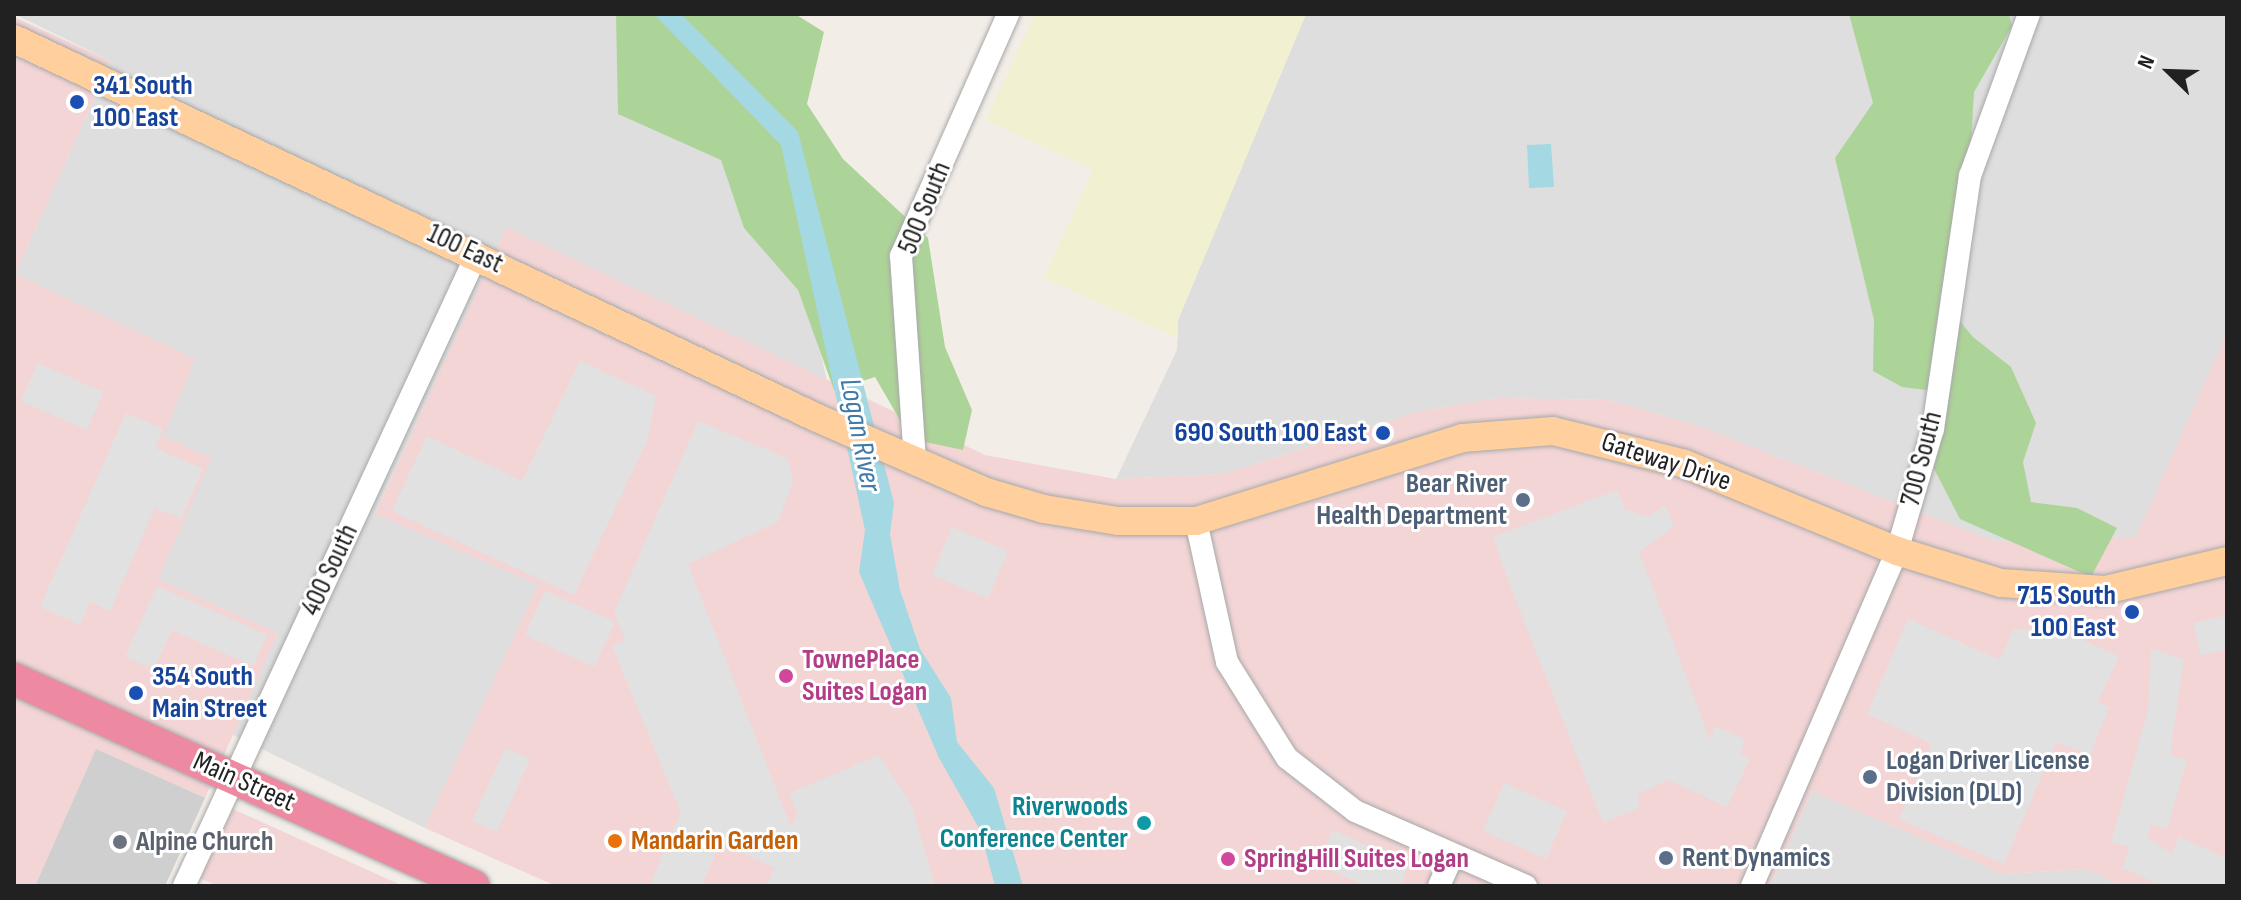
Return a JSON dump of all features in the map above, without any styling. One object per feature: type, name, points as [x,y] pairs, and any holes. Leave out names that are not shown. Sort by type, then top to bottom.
[{"type":"highway","name":"Main Street","points":[[14,679],[473,886]]},
{"type":"main road","name":"100 East","points":[[14,39],[477,254],[815,417],[915,461]]},
{"type":"main road","name":"Gateway Drive","points":[[915,461],[1044,509],[1118,521],[1196,521],[1249,510],[1462,438],[1553,431],[1616,441],[1685,464],[1897,551],[2001,583],[2073,591],[2162,581],[2227,561]]},
{"type":"street","name":"500 South","points":[[915,461],[901,256],[1008,14]]},
{"type":"street","name":"700 South","points":[[1752,886],[1897,551],[1933,429],[1970,176],[2029,14]]},
{"type":"street","name":"400 South","points":[[184,886],[477,254]]},
{"type":"street","points":[[1196,521],[1227,662],[1261,726],[1287,758],[1355,811],[1526,886]]},
{"type":"street","points":[[1439,886],[1453,855]]},
{"type":"shaded area","points":[[14,14],[646,14],[776,148],[827,382],[506,228],[375,513],[539,585],[425,828],[231,734],[278,633],[159,580],[15,274],[111,61]]},
{"type":"shaded area","points":[[1306,14],[2227,14],[2227,333],[2136,538],[1996,542],[1696,425],[1609,400],[1497,398],[1416,412],[1224,474],[1116,479],[1177,350],[1178,320]]},
{"type":"shaded area","points":[[14,17],[111,61],[15,274],[195,359],[163,436],[212,458],[158,579],[278,633],[205,798],[96,750],[35,886],[14,886]]},
{"type":"shaded area","points":[[506,227],[985,455],[1116,479],[1224,474],[1416,412],[1497,398],[1609,400],[1696,425],[1996,542],[2136,537],[2227,333],[2227,886],[2122,886],[2088,869],[2003,874],[1812,791],[1770,886],[556,886],[425,828],[538,585],[375,514]]},
{"type":"shaded area","points":[[580,361],[656,396],[648,439],[574,595],[392,511],[427,436],[522,481]]},
{"type":"shaded area","points":[[38,363],[103,392],[87,430],[21,401]]},
{"type":"shaded area","points":[[126,413],[163,429],[155,448],[203,469],[181,518],[155,508],[110,611],[90,602],[80,625],[40,607]]},
{"type":"shaded area","points":[[698,421],[787,458],[793,481],[778,522],[688,564],[791,827],[797,814],[790,793],[879,755],[912,806],[935,886],[767,886],[774,867],[720,844],[701,886],[649,886],[681,813],[612,646],[626,640],[614,613]]},
{"type":"shaded area","points":[[1617,490],[1625,509],[1648,517],[1665,505],[1674,526],[1639,552],[1710,740],[1715,726],[1745,739],[1740,753],[1750,759],[1727,807],[1669,780],[1638,794],[1639,808],[1603,823],[1505,572],[1493,537]]},
{"type":"shaded area","points":[[952,527],[1008,551],[988,599],[932,575]]},
{"type":"shaded area","points":[[157,586],[267,635],[253,666],[172,630],[154,669],[125,657]]},
{"type":"shaded area","points":[[545,591],[615,622],[594,667],[525,635]]},
{"type":"shaded area","points":[[2227,615],[2227,650],[2200,655],[2194,623]]},
{"type":"shaded area","points":[[1908,619],[2000,660],[2013,629],[2059,630],[2119,656],[2098,702],[2109,707],[2090,755],[2056,742],[2004,864],[1899,819],[1932,744],[1867,714]]},
{"type":"shaded area","points":[[2151,649],[2184,659],[2170,755],[2187,760],[2167,829],[2150,825],[2147,838],[2172,853],[2179,837],[2227,858],[2227,886],[2163,886],[2122,868],[2130,847],[2111,842],[2148,711]]},
{"type":"shaded area","points":[[505,748],[530,759],[497,832],[472,821]]},
{"type":"shaded area","name":"Alpine Church","points":[[96,749],[205,798],[165,886],[35,886]]},
{"type":"shaded area","points":[[1504,783],[1567,811],[1546,859],[1483,831]]},
{"type":"shaded area","points":[[1812,791],[2003,874],[2088,869],[2122,886],[1770,886]]},
{"type":"shaded area","points":[[233,809],[403,886],[217,886],[200,878]]},
{"type":"shaded area","points":[[1333,830],[1409,864],[1400,886],[1366,886],[1318,865]]},
{"type":"green space","points":[[616,14],[795,14],[824,32],[807,104],[843,159],[928,238],[945,347],[972,410],[963,450],[911,439],[875,377],[834,390],[798,290],[744,228],[721,160],[618,114]]},
{"type":"green space","points":[[1035,14],[1306,14],[1178,320],[1178,338],[1044,278],[1093,170],[986,120]]},
{"type":"green space","points":[[1849,14],[2009,14],[2012,26],[1974,92],[1967,212],[1940,297],[1973,337],[2011,367],[2036,423],[2023,462],[2031,502],[2077,508],[2117,528],[2091,577],[1960,519],[1929,459],[1934,391],[1902,387],[1873,371],[1874,320],[1835,158],[1873,103]]},
{"type":"water","name":"Logan River","points":[[654,14],[681,14],[798,132],[894,503],[890,534],[900,590],[920,649],[951,698],[957,742],[994,788],[1023,886],[995,886],[980,830],[939,758],[859,572],[865,530],[781,145]]},
{"type":"water","points":[[1551,144],[1554,187],[1529,188],[1527,145]]},
{"type":"place","name":"341 South 100 East","points":[[77,102]]},
{"type":"place","name":"690 South 100 East","points":[[1383,433]]},
{"type":"place","name":"Bear River Health Department","points":[[1523,500]]},
{"type":"place","name":"715 South 100 East","points":[[2132,612]]},
{"type":"place","name":"TownePlace Suites Logan","points":[[786,676]]},
{"type":"place","name":"354 South Main Street","points":[[136,693]]},
{"type":"place","name":"Logan Driver License Division (DLD)","points":[[1870,777]]},
{"type":"place","name":"Riverwoods Conference Center","points":[[1144,823]]},
{"type":"place","name":"Mandarin Garden","points":[[615,841]]},
{"type":"place","name":"Alpine Church","points":[[120,842]]},
{"type":"place","name":"Rent Dynamics","points":[[1666,858]]},
{"type":"place","name":"SpringHill Suites Logan","points":[[1228,859]]}]
